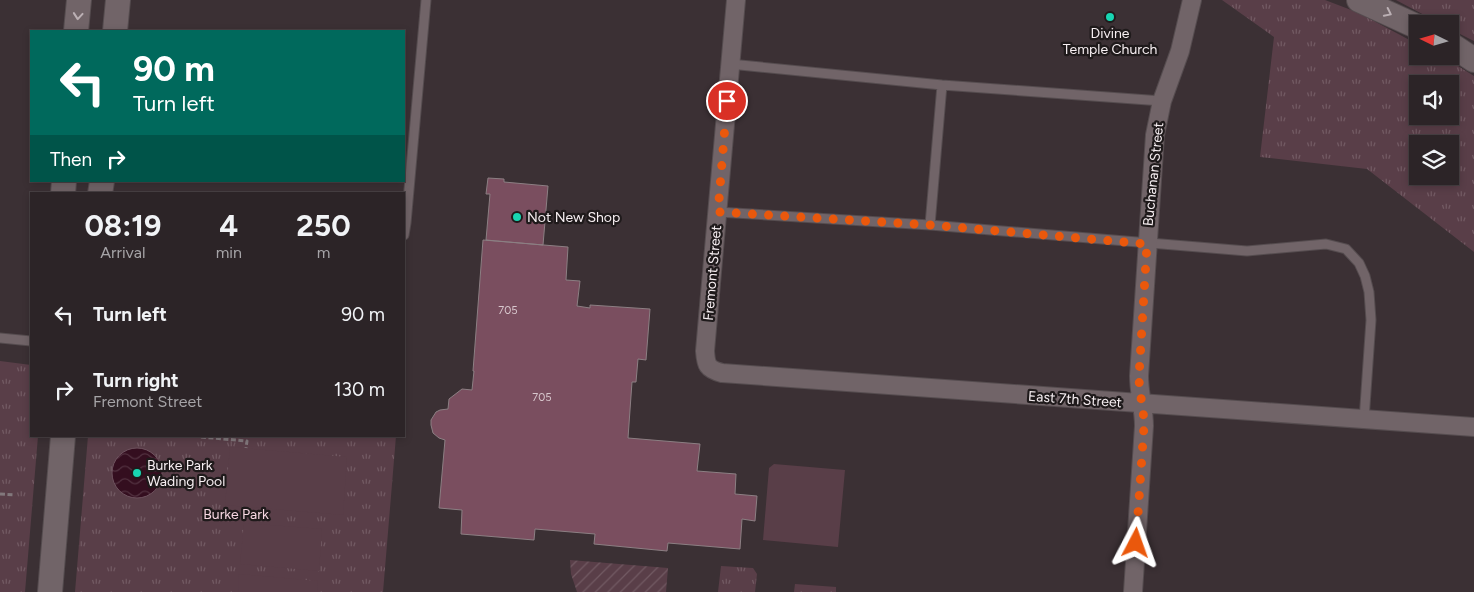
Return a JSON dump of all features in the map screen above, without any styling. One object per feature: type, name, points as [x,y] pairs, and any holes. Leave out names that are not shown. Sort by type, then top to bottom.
[{"type":"main road","points":[[76,30],[79,0]]},
{"type":"main road","points":[[115,30],[118,0]]},
{"type":"main road","points":[[1359,0],[1409,24]]},
{"type":"main road","points":[[1459,50],[1474,60]]},
{"type":"main road","points":[[50,592],[63,437]]},
{"type":"street","name":"Fremont Street","points":[[708,367],[705,351],[736,0]]},
{"type":"street","name":"Buchanan Street","points":[[1133,592],[1144,426],[1139,376],[1155,135],[1162,101],[1180,51],[1192,0]]},
{"type":"street","name":"East 7th Street","points":[[708,367],[714,371],[722,372],[1474,427]]},
{"type":"lane","points":[[405,229],[426,0]]},
{"type":"lane","points":[[730,64],[942,85],[1162,101]]},
{"type":"lane","points":[[930,225],[942,85]]},
{"type":"lane","points":[[718,212],[930,225],[1247,251],[1326,244],[1346,249],[1359,263],[1369,292],[1371,320],[1364,420]]},
{"type":"lane","points":[[0,338],[30,341]]},
{"type":"path","points":[[201,438],[247,441],[246,448]]},
{"type":"path","points":[[0,494],[16,495]]},
{"type":"green space","points":[[1222,0],[1325,0],[1359,13],[1409,40],[1409,65],[1456,65],[1474,76],[1474,252],[1367,169],[1260,157],[1274,37]]},
{"type":"green space","points":[[1396,0],[1474,0],[1474,41],[1459,34],[1459,15],[1424,15]]},
{"type":"green space","points":[[0,361],[30,365],[30,437],[38,437],[25,592],[0,592]]},
{"type":"green space","name":"Burke Park","points":[[88,437],[396,437],[383,592],[75,592]]},
{"type":"green space","points":[[230,447],[347,457],[343,515],[225,505]]},
{"type":"green space","points":[[774,464],[845,470],[838,547],[763,540],[769,468]]},
{"type":"green space","points":[[244,523],[322,529],[319,571],[240,564]]},
{"type":"green space","points":[[570,560],[668,568],[666,592],[577,592],[571,574]]},
{"type":"green space","points":[[721,566],[753,568],[757,574],[755,592],[718,592]]},
{"type":"green space","points":[[239,574],[318,581],[317,592],[238,592]]},
{"type":"green space","points":[[795,584],[836,587],[836,592],[794,592]]},
{"type":"water","name":"Burke Park Wading Pool","points":[[132,448],[142,448],[155,455],[162,468],[162,478],[155,491],[142,498],[132,498],[123,494],[116,487],[112,478],[112,468],[116,459],[123,452]]},
{"type":"building","name":"Not New Shop","points":[[488,178],[504,179],[504,182],[548,186],[543,245],[486,240],[490,194],[486,194]]},
{"type":"building","points":[[483,240],[568,247],[566,280],[580,281],[577,306],[590,308],[590,305],[650,309],[646,360],[638,359],[636,382],[632,382],[628,438],[700,444],[697,471],[736,474],[735,494],[757,496],[755,521],[742,519],[740,549],[668,543],[667,551],[594,544],[595,534],[535,529],[534,540],[461,534],[462,510],[439,508],[445,440],[433,433],[431,420],[436,412],[448,409],[449,399],[462,389],[472,390]]},
{"type":"place","name":"Divine Temple Church","points":[[1110,17]]},
{"type":"place","name":"Not New Shop","points":[[517,217]]},
{"type":"place","name":"Burke Park Wading Pool","points":[[137,473]]},
{"type":"route","points":[[727,101],[718,212],[930,225],[1147,244],[1139,376],[1144,426],[1136,543]]}]
